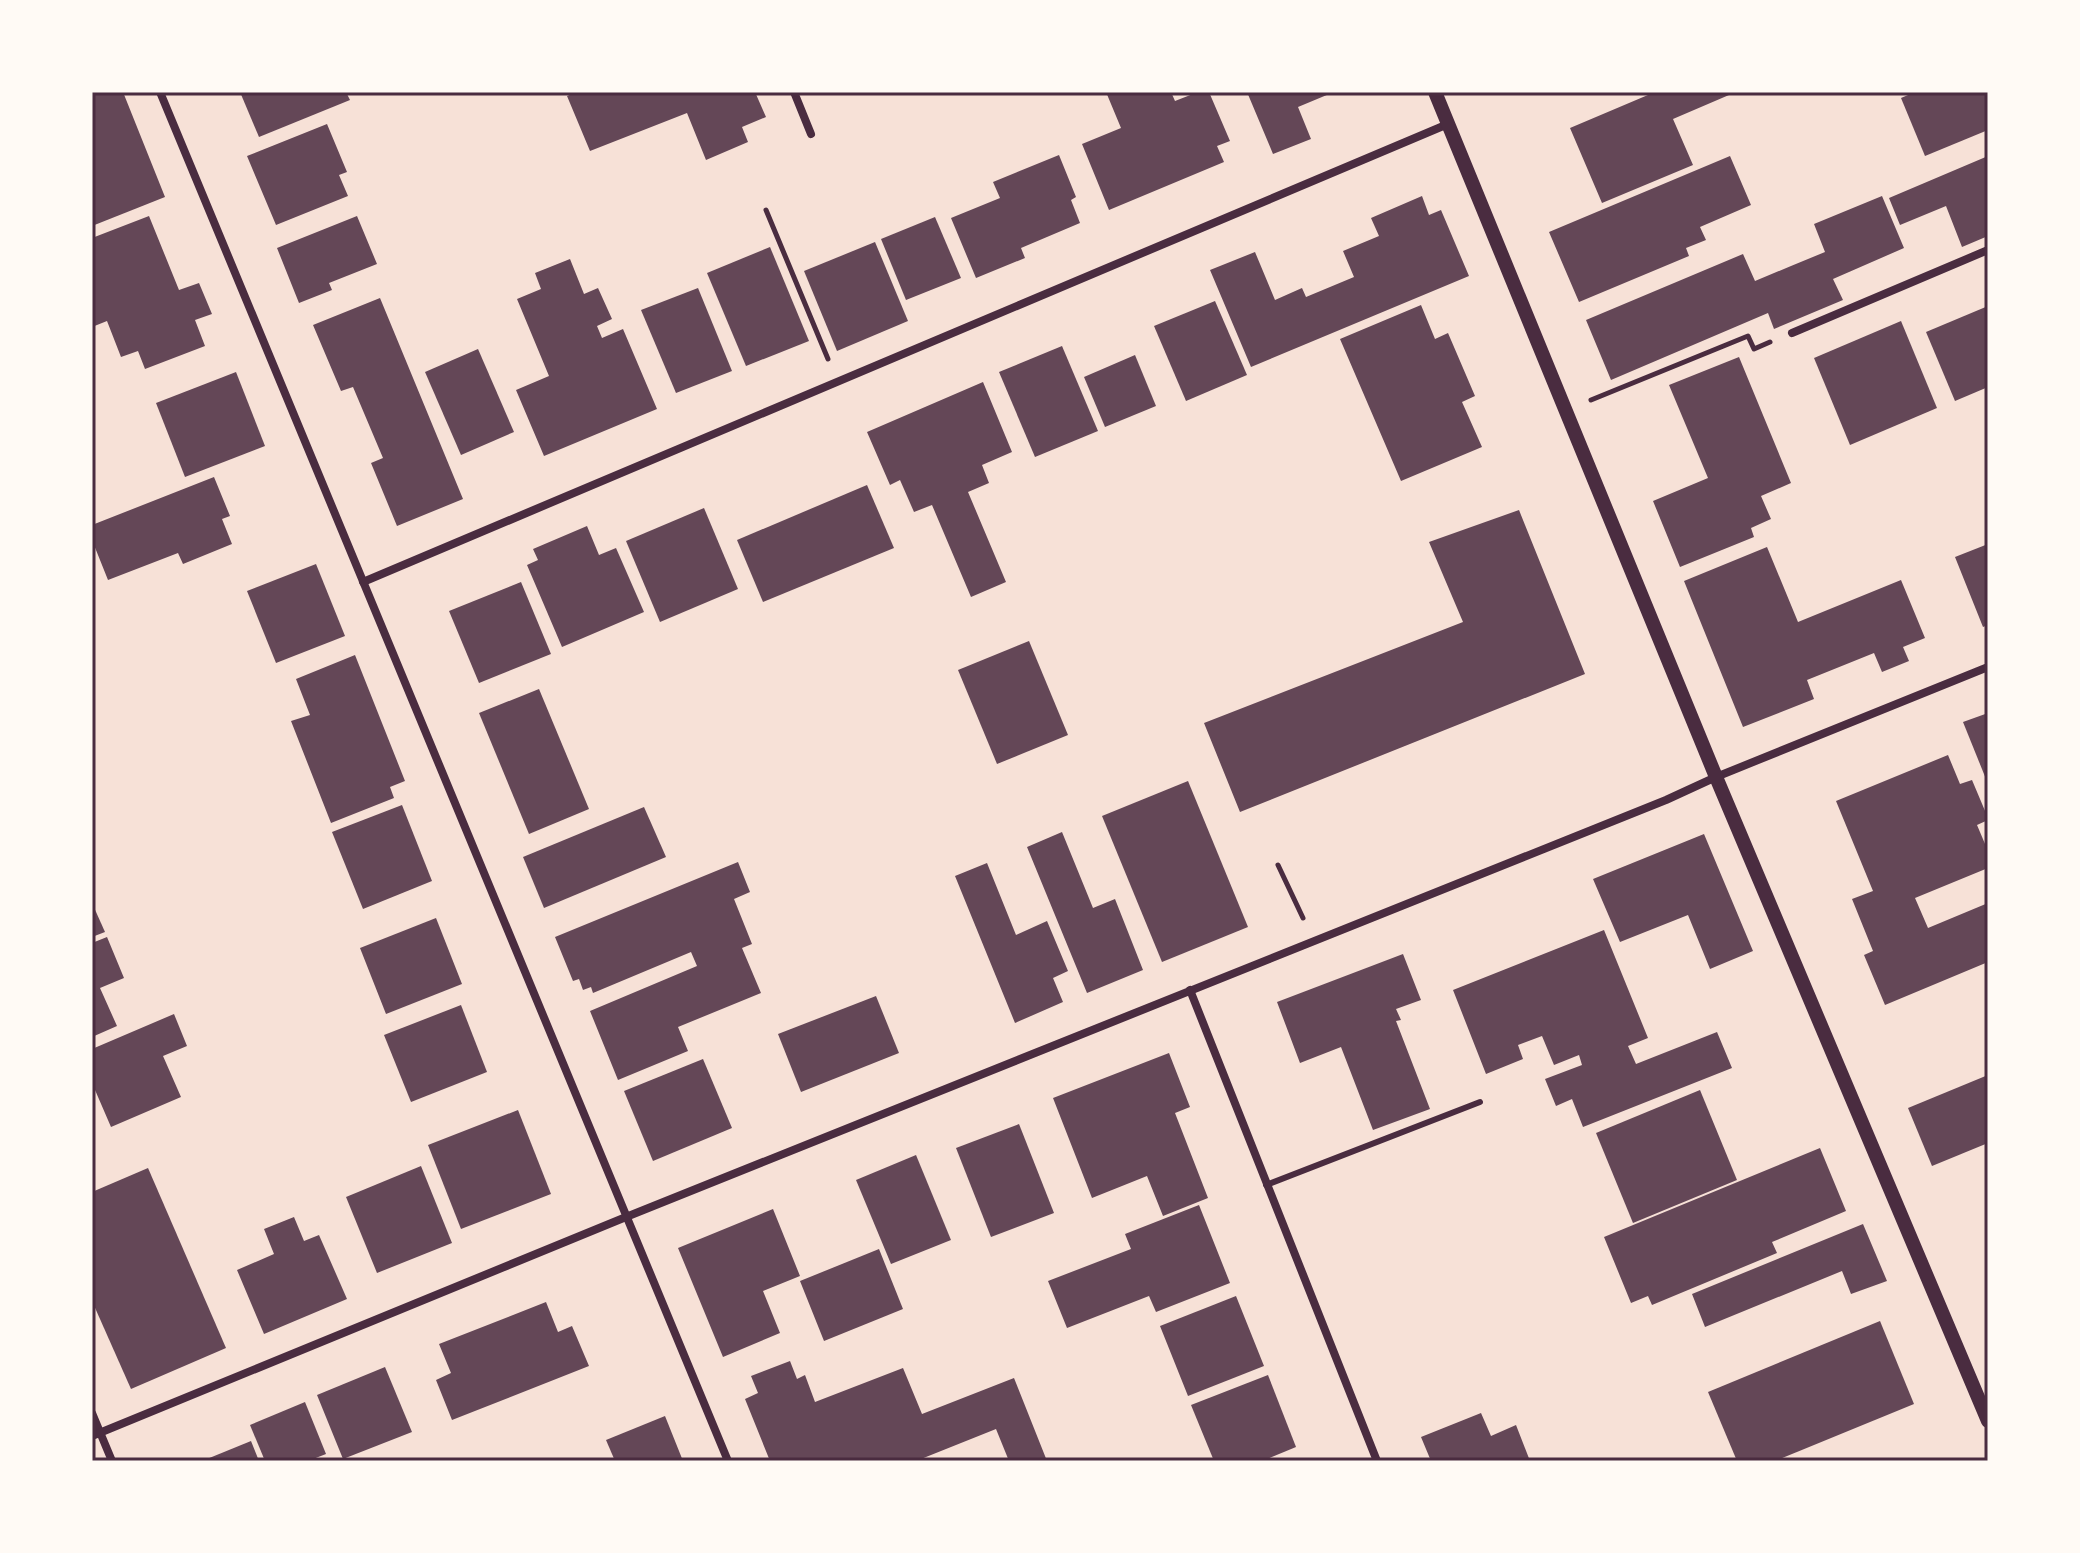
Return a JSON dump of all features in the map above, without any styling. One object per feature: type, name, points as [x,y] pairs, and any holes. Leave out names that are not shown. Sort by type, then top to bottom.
[{"type":"street","points":[[160,92],[728,1461]]},
{"type":"street","points":[[794,92],[811,134]]},
{"type":"street","points":[[1435,92],[1716,777],[1988,1421]]},
{"type":"street","points":[[363,582],[1448,124]]},
{"type":"street","points":[[1792,333],[1988,250]]},
{"type":"street","points":[[96,1435],[626,1217],[1651,806],[1988,667]]},
{"type":"street","points":[[1190,990],[1377,1461]]},
{"type":"street","points":[[92,1413],[96,1435],[112,1461]]},
{"type":"lane","points":[[1266,1185],[1480,1102]]},
{"type":"path","points":[[766,210],[837,382]]},
{"type":"path","points":[[1564,411],[1748,336],[1754,349],[1792,333]]},
{"type":"path","points":[[1278,865],[1314,941]]},
{"type":"building","points":[[92,92],[123,92],[165,197],[92,226]]},
{"type":"building","points":[[240,92],[346,92],[350,100],[259,137]]},
{"type":"building","points":[[577,92],[755,92],[766,117],[742,127],[748,142],[706,160],[687,113],[590,151],[567,96]]},
{"type":"building","points":[[1106,92],[1171,92],[1175,101],[1198,92],[1209,92],[1230,141],[1217,146],[1224,162],[1109,210],[1082,144],[1121,128]]},
{"type":"building","points":[[1247,92],[1334,92],[1298,107],[1311,139],[1273,154]]},
{"type":"building","points":[[1655,92],[1736,92],[1673,119],[1693,165],[1602,203],[1570,128]]},
{"type":"building","points":[[1915,92],[1988,92],[1988,130],[1925,156],[1901,98]]},
{"type":"building","points":[[327,124],[347,172],[339,175],[348,196],[276,225],[247,156]]},
{"type":"building","points":[[1059,155],[1076,197],[1071,200],[1080,223],[1021,248],[1025,258],[976,278],[951,218],[1000,198],[993,182]]},
{"type":"building","points":[[1730,156],[1751,205],[1700,227],[1706,240],[1686,248],[1689,256],[1579,302],[1549,232]]},
{"type":"building","points":[[1988,156],[1988,236],[1962,247],[1946,206],[1900,225],[1889,198]]},
{"type":"building","points":[[1422,196],[1429,215],[1441,210],[1469,276],[1251,367],[1210,270],[1255,252],[1275,300],[1302,288],[1306,297],[1354,277],[1343,251],[1379,236],[1371,218]]},
{"type":"building","points":[[1882,196],[1904,248],[1833,279],[1843,300],[1774,329],[1768,313],[1611,380],[1586,320],[1743,254],[1755,281],[1825,252],[1814,224]]},
{"type":"building","points":[[149,216],[179,290],[199,283],[212,314],[195,320],[205,346],[145,369],[138,351],[121,357],[107,321],[92,327],[92,238]]},
{"type":"building","points":[[357,216],[377,264],[329,283],[332,290],[299,303],[277,248]]},
{"type":"building","points":[[935,217],[961,278],[906,300],[881,239]]},
{"type":"building","points":[[875,242],[908,321],[837,351],[804,271]]},
{"type":"building","points":[[770,247],[809,341],[746,366],[707,273]]},
{"type":"building","points":[[570,259],[584,294],[598,288],[612,319],[597,326],[602,338],[623,329],[657,409],[544,456],[516,390],[549,376],[517,299],[541,289],[535,273]]},
{"type":"building","points":[[698,288],[732,371],[676,393],[641,310]]},
{"type":"building","points":[[380,298],[463,499],[397,526],[371,463],[383,458],[353,387],[341,391],[313,325]]},
{"type":"building","points":[[1215,301],[1247,375],[1186,401],[1154,326]]},
{"type":"building","points":[[1421,305],[1435,339],[1448,333],[1475,396],[1462,402],[1482,447],[1401,481],[1340,339]]},
{"type":"building","points":[[1988,306],[1988,387],[1955,401],[1926,332]]},
{"type":"building","points":[[1901,321],[1937,408],[1850,445],[1814,358]]},
{"type":"building","points":[[1062,346],[1098,431],[1035,457],[999,372]]},
{"type":"building","points":[[478,349],[514,432],[461,455],[425,372]]},
{"type":"building","points":[[1135,355],[1156,406],[1105,427],[1084,377]]},
{"type":"building","points":[[1739,357],[1791,483],[1761,496],[1771,519],[1751,528],[1754,537],[1680,567],[1653,501],[1708,478],[1669,385]]},
{"type":"building","points":[[236,372],[265,446],[185,477],[156,403]]},
{"type":"building","points":[[983,382],[1012,452],[982,465],[989,483],[968,492],[1006,582],[971,597],[932,505],[914,512],[900,480],[890,485],[867,432]]},
{"type":"building","points":[[214,477],[230,516],[222,519],[232,544],[183,564],[178,553],[108,580],[92,540],[92,525]]},
{"type":"building","points":[[867,485],[894,548],[763,602],[737,540]]},
{"type":"building","points":[[704,508],[738,589],[660,622],[626,541]]},
{"type":"building","points":[[1519,510],[1585,674],[1240,812],[1204,723],[1463,622],[1429,542]]},
{"type":"building","points":[[587,526],[599,555],[616,548],[644,612],[562,647],[527,565],[538,560],[533,549]]},
{"type":"building","points":[[1988,544],[1988,625],[1983,627],[1955,557]]},
{"type":"building","points":[[1767,547],[1798,622],[1901,580],[1925,638],[1903,647],[1909,661],[1882,672],[1874,653],[1807,680],[1814,699],[1743,727],[1684,581]]},
{"type":"building","points":[[316,564],[345,636],[276,663],[247,591]]},
{"type":"building","points":[[521,582],[551,654],[479,683],[449,611]]},
{"type":"building","points":[[1029,641],[1068,735],[997,764],[958,670]]},
{"type":"building","points":[[355,655],[405,781],[390,787],[394,798],[331,823],[291,721],[310,715],[296,679]]},
{"type":"building","points":[[539,689],[589,809],[529,834],[479,713]]},
{"type":"building","points":[[1988,713],[1988,784],[1963,722]]},
{"type":"building","points":[[1948,755],[1960,784],[1972,780],[1988,818],[1977,825],[1988,851],[1988,868],[1915,898],[1928,928],[1988,903],[1988,962],[1885,1005],[1864,955],[1873,951],[1852,899],[1873,891],[1836,801]]},
{"type":"building","points":[[1188,781],[1248,927],[1162,962],[1102,816]]},
{"type":"building","points":[[402,805],[432,881],[363,909],[332,832]]},
{"type":"building","points":[[644,807],[666,857],[544,908],[523,857]]},
{"type":"building","points":[[1062,832],[1093,908],[1115,899],[1143,970],[1087,993],[1027,847]]},
{"type":"building","points":[[1704,834],[1753,951],[1710,969],[1688,915],[1620,942],[1593,879]]},
{"type":"building","points":[[738,862],[750,892],[734,899],[752,944],[742,948],[761,993],[678,1027],[688,1051],[618,1080],[590,1011],[697,966],[691,952],[593,993],[591,987],[583,990],[579,979],[573,981],[555,937]]},
{"type":"building","points":[[987,863],[1016,935],[1047,921],[1068,971],[1053,978],[1063,1002],[1015,1023],[955,876]]},
{"type":"building","points":[[92,903],[105,932],[92,937]]},
{"type":"building","points":[[436,918],[462,984],[386,1014],[360,948]]},
{"type":"building","points":[[1604,930],[1648,1038],[1628,1046],[1636,1064],[1717,1032],[1732,1068],[1583,1127],[1572,1099],[1556,1106],[1545,1079],[1582,1065],[1579,1055],[1554,1065],[1542,1036],[1518,1045],[1523,1059],[1486,1074],[1453,990]]},
{"type":"building","points":[[107,937],[124,978],[100,988],[117,1026],[92,1037],[92,943]]},
{"type":"building","points":[[1403,954],[1421,1000],[1396,1009],[1401,1020],[1396,1021],[1430,1109],[1373,1130],[1341,1047],[1300,1063],[1277,1002]]},
{"type":"building","points":[[876,996],[899,1053],[801,1092],[778,1034]]},
{"type":"building","points":[[461,1005],[487,1072],[411,1102],[384,1035]]},
{"type":"building","points":[[174,1014],[187,1046],[163,1056],[181,1097],[111,1127],[92,1083],[92,1049]]},
{"type":"building","points":[[1169,1053],[1190,1107],[1175,1113],[1208,1198],[1163,1216],[1147,1176],[1092,1198],[1053,1098]]},
{"type":"building","points":[[703,1059],[732,1128],[653,1161],[624,1091]]},
{"type":"building","points":[[1988,1075],[1988,1143],[1932,1166],[1908,1108]]},
{"type":"building","points":[[1700,1090],[1737,1180],[1633,1223],[1596,1133]]},
{"type":"building","points":[[518,1110],[551,1194],[461,1229],[428,1145]]},
{"type":"building","points":[[1019,1124],[1054,1213],[991,1237],[956,1148]]},
{"type":"building","points":[[1820,1148],[1846,1211],[1772,1242],[1777,1253],[1652,1305],[1648,1296],[1631,1303],[1604,1237]]},
{"type":"building","points":[[916,1155],[951,1240],[891,1264],[856,1180]]},
{"type":"building","points":[[421,1166],[452,1243],[377,1273],[346,1197]]},
{"type":"building","points":[[148,1168],[226,1348],[131,1389],[92,1301],[92,1192]]},
{"type":"building","points":[[1199,1205],[1230,1283],[1156,1312],[1149,1296],[1067,1328],[1048,1281],[1131,1249],[1125,1234]]},
{"type":"building","points":[[773,1209],[800,1276],[763,1291],[780,1333],[723,1357],[678,1248]]},
{"type":"building","points":[[294,1217],[304,1241],[319,1235],[347,1299],[264,1334],[237,1270],[274,1254],[264,1229]]},
{"type":"building","points":[[1863,1224],[1887,1281],[1851,1294],[1842,1271],[1705,1327],[1692,1294]]},
{"type":"building","points":[[879,1249],[903,1309],[824,1341],[800,1281]]},
{"type":"building","points":[[1236,1296],[1264,1366],[1188,1396],[1160,1326]]},
{"type":"building","points":[[546,1302],[558,1332],[572,1326],[589,1366],[452,1420],[436,1380],[451,1373],[439,1344]]},
{"type":"building","points":[[1880,1321],[1914,1404],[1775,1461],[1737,1461],[1708,1392]]},
{"type":"building","points":[[790,1361],[797,1379],[805,1375],[815,1402],[903,1368],[922,1414],[1014,1378],[1047,1461],[1009,1461],[996,1429],[916,1461],[770,1461],[745,1399],[758,1393],[751,1376]]},
{"type":"building","points":[[385,1367],[412,1432],[343,1459],[317,1395]]},
{"type":"building","points":[[1268,1375],[1296,1447],[1262,1461],[1214,1461],[1191,1405]]},
{"type":"building","points":[[305,1402],[326,1454],[308,1461],[265,1461],[250,1425]]},
{"type":"building","points":[[1481,1413],[1491,1436],[1516,1425],[1530,1461],[1431,1461],[1421,1437]]},
{"type":"building","points":[[665,1416],[683,1461],[615,1461],[606,1440]]},
{"type":"building","points":[[251,1441],[259,1461],[202,1461]]}]
